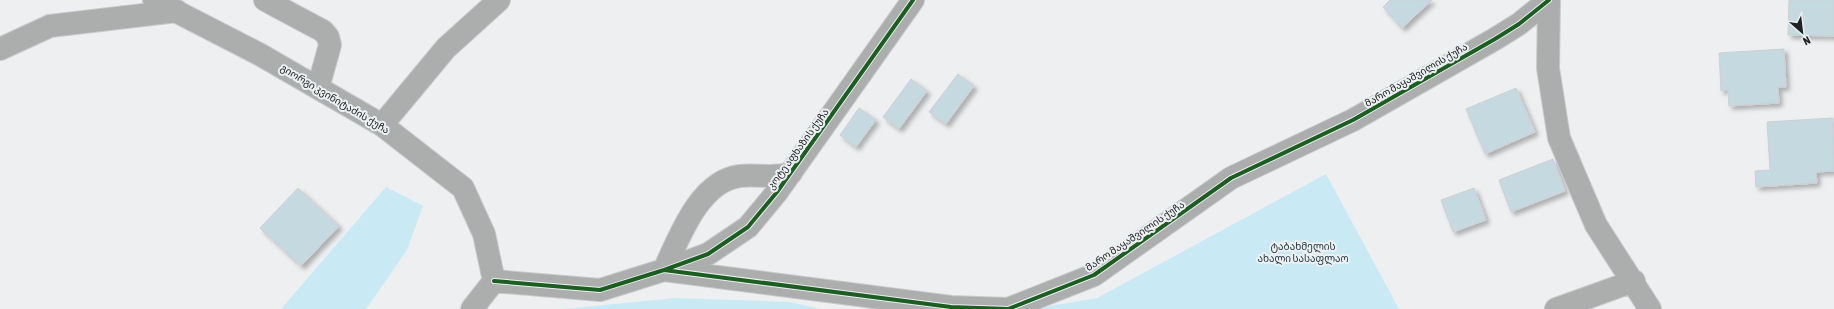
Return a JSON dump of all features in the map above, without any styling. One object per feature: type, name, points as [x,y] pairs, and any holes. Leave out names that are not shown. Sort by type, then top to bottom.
[{"type":"street","name":"გიორგი კვინიტაძის ქუჩა","points":[[154,0],[259,54],[382,125],[463,188],[484,234],[494,281]]},
{"type":"street","points":[[265,0],[323,31],[328,37],[330,45],[318,88]]},
{"type":"street","points":[[382,125],[446,48],[499,0]]},
{"type":"street","name":"კოტე აფხაზის ქუჩა","points":[[664,270],[708,254],[748,227],[792,173],[913,0]]},
{"type":"street","points":[[1549,0],[1548,68],[1559,138],[1596,225],[1634,281],[1650,309]]},
{"type":"street","name":"მარო მაყაშვილის ქუჩა","points":[[494,281],[600,290],[664,270],[951,307],[1008,308],[1094,275],[1231,178],[1353,120],[1495,39],[1519,24],[1549,0]]},
{"type":"street","points":[[0,49],[50,26],[177,11]]},
{"type":"street","points":[[664,270],[684,225],[711,189],[724,180],[740,176],[782,176],[792,173]]},
{"type":"street","points":[[472,309],[494,281]]},
{"type":"street","points":[[1556,309],[1634,281]]},
{"type":"green space","name":"ტაბახმელის ახალი სასაფლაო","points":[[1326,174],[1399,309],[1033,309],[1097,298]]},
{"type":"green space","points":[[386,187],[423,206],[407,250],[366,309],[281,309]]},
{"type":"green space","points":[[676,298],[789,302],[821,309],[563,309]]},
{"type":"building","points":[[1390,0],[1432,0],[1402,28],[1383,7]]},
{"type":"building","points":[[1789,0],[1834,0],[1834,36],[1788,35]]},
{"type":"building","points":[[1784,49],[1786,87],[1778,87],[1779,103],[1729,106],[1728,90],[1721,91],[1719,53]]},
{"type":"building","points":[[958,74],[974,86],[946,124],[929,112]]},
{"type":"building","points":[[911,79],[927,91],[899,129],[883,117]]},
{"type":"building","points":[[1516,88],[1535,132],[1485,154],[1466,109]]},
{"type":"building","points":[[859,108],[876,120],[856,147],[840,135]]},
{"type":"building","points":[[1833,118],[1834,171],[1816,172],[1817,183],[1756,187],[1755,171],[1770,170],[1767,122]]},
{"type":"building","points":[[1553,159],[1565,191],[1511,212],[1499,180]]},
{"type":"building","points":[[298,188],[339,226],[301,266],[260,228]]},
{"type":"building","points":[[1474,188],[1486,220],[1453,232],[1441,200]]},
{"type":"cycle path","points":[[494,281],[600,290],[664,270],[708,254],[748,227],[777,192],[913,0]]},
{"type":"cycle path","points":[[664,270],[951,307],[1008,309],[1094,275],[1231,178],[1353,120],[1495,39],[1519,24],[1549,0]]}]
